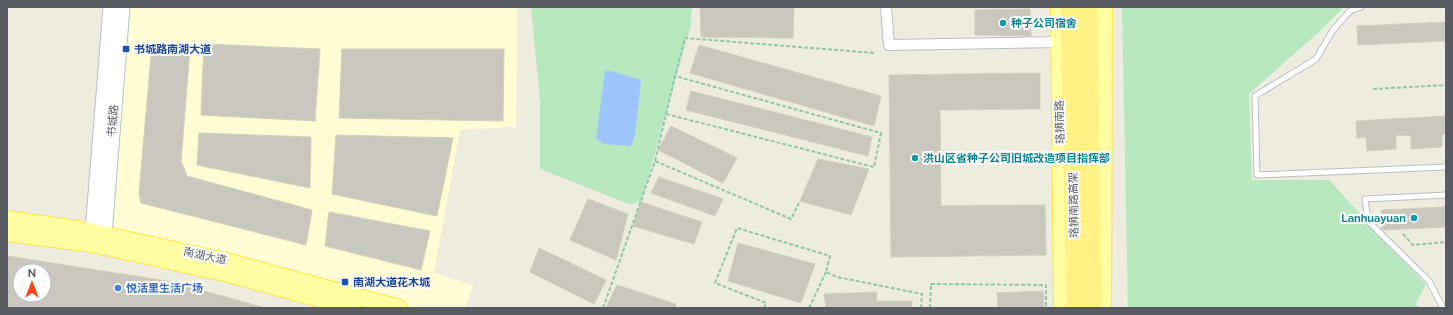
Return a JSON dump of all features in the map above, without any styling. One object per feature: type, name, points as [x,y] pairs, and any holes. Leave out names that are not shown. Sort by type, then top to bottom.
[{"type":"highway","name":"珞狮南路高架","points":[[1088,7],[1092,308]]},
{"type":"highway","name":"珞狮南路高架","points":[[1067,11],[1076,308]]},
{"type":"main road","name":"书城路","points":[[98,234],[111,7]]},
{"type":"main road","name":"书城路","points":[[98,234],[122,7]]},
{"type":"main road","points":[[1103,308],[1104,7]]},
{"type":"main road","name":"珞狮南路","points":[[1062,308],[1059,42],[1067,11]]},
{"type":"main road","name":"南湖大道","points":[[7,219],[98,234],[234,263],[399,308]]},
{"type":"main road","name":"南湖大道","points":[[7,233],[100,246],[229,274],[352,308]]},
{"type":"street","points":[[886,7],[889,45],[1059,42]]},
{"type":"lane","points":[[1361,7],[1350,11],[1333,30],[1316,59],[1255,96],[1258,175],[1446,167]]},
{"type":"lane","points":[[1443,308],[1429,281],[1368,221],[1365,199],[1446,195]]},
{"type":"path","points":[[603,308],[655,161],[674,76],[685,38],[875,53]]},
{"type":"path","points":[[666,114],[874,167],[881,133],[674,76]]},
{"type":"path","points":[[1373,89],[1446,85]]},
{"type":"path","points":[[959,162],[1060,159]]},
{"type":"path","points":[[655,161],[791,219],[799,203]]},
{"type":"path","points":[[764,308],[766,303],[715,283],[737,228],[830,256],[826,272],[809,308]]},
{"type":"path","points":[[1403,234],[1413,245],[1446,242]]},
{"type":"path","points":[[826,272],[837,276],[922,294],[922,308]]},
{"type":"path","points":[[930,308],[931,284],[1046,285],[1046,308]]},
{"type":"shaded area","points":[[122,7],[517,7],[516,127],[460,130],[434,273],[473,285],[465,308],[394,308],[104,235]]},
{"type":"green space","points":[[531,7],[692,7],[691,25],[641,202],[629,204],[540,169],[540,100]]},
{"type":"green space","points":[[1122,7],[1344,7],[1320,31],[1249,94],[1252,180],[1329,180],[1426,285],[1415,304],[1421,308],[1128,308]]},
{"type":"water","points":[[605,71],[611,71],[641,80],[635,135],[631,146],[604,144],[596,139]]},
{"type":"building","points":[[700,7],[794,7],[793,38],[701,37]]},
{"type":"building","name":"种子公司宿舍","points":[[1030,9],[1031,36],[975,35],[975,10]]},
{"type":"building","points":[[1446,22],[1446,41],[1358,45],[1357,26]]},
{"type":"building","points":[[204,44],[320,49],[315,121],[201,115]]},
{"type":"building","points":[[152,45],[190,48],[181,161],[187,176],[312,210],[306,245],[141,203],[139,193]]},
{"type":"building","points":[[699,45],[881,96],[874,126],[690,73]]},
{"type":"building","points":[[342,49],[504,49],[503,121],[339,118]]},
{"type":"building","name":"洪山区省种子公司旧城改造项目指挥部","points":[[1040,73],[1040,109],[940,110],[941,206],[1045,205],[1046,255],[891,257],[889,75]]},
{"type":"building","points":[[691,91],[872,137],[868,156],[686,110]]},
{"type":"building","points":[[1446,116],[1446,134],[1442,134],[1442,147],[1411,149],[1411,136],[1396,135],[1396,149],[1367,151],[1366,137],[1357,138],[1356,121]]},
{"type":"building","points":[[671,126],[737,158],[723,183],[658,150]]},
{"type":"building","points":[[199,133],[311,137],[310,188],[197,165]]},
{"type":"building","points":[[336,135],[453,138],[437,216],[332,194]]},
{"type":"building","points":[[818,159],[869,169],[851,215],[800,201]]},
{"type":"building","points":[[659,177],[723,199],[715,216],[651,193]]},
{"type":"building","points":[[588,199],[628,214],[616,260],[570,240]]},
{"type":"building","points":[[641,202],[702,222],[694,244],[633,226]]},
{"type":"building","name":"Lanhuayuan","points":[[1446,207],[1446,227],[1382,230],[1381,210]]},
{"type":"building","points":[[329,212],[430,231],[421,270],[325,246]]},
{"type":"building","points":[[738,243],[815,264],[801,303],[728,281]]},
{"type":"building","points":[[539,248],[606,280],[594,304],[530,272]]},
{"type":"building","name":"悦活里生活广场","points":[[7,256],[52,263],[12,263],[12,303],[52,303],[52,263],[167,281],[266,308],[7,308]]},
{"type":"building","points":[[617,285],[676,304],[675,308],[606,308]]},
{"type":"building","points":[[1043,291],[1044,308],[998,308],[997,293]]},
{"type":"building","points":[[877,292],[876,301],[912,301],[912,308],[826,308],[824,294]]},
{"type":"place","name":"种子公司宿舍","points":[[1003,23]]},
{"type":"place","name":"书城路南湖大道","points":[[126,49]]},
{"type":"place","name":"洪山区省种子公司旧城改造项目指挥部","points":[[915,158]]},
{"type":"place","name":"Lanhuayuan","points":[[1414,218]]},
{"type":"place","name":"南湖大道花木城","points":[[345,282]]},
{"type":"place","name":"悦活里生活广场","points":[[118,288]]}]
